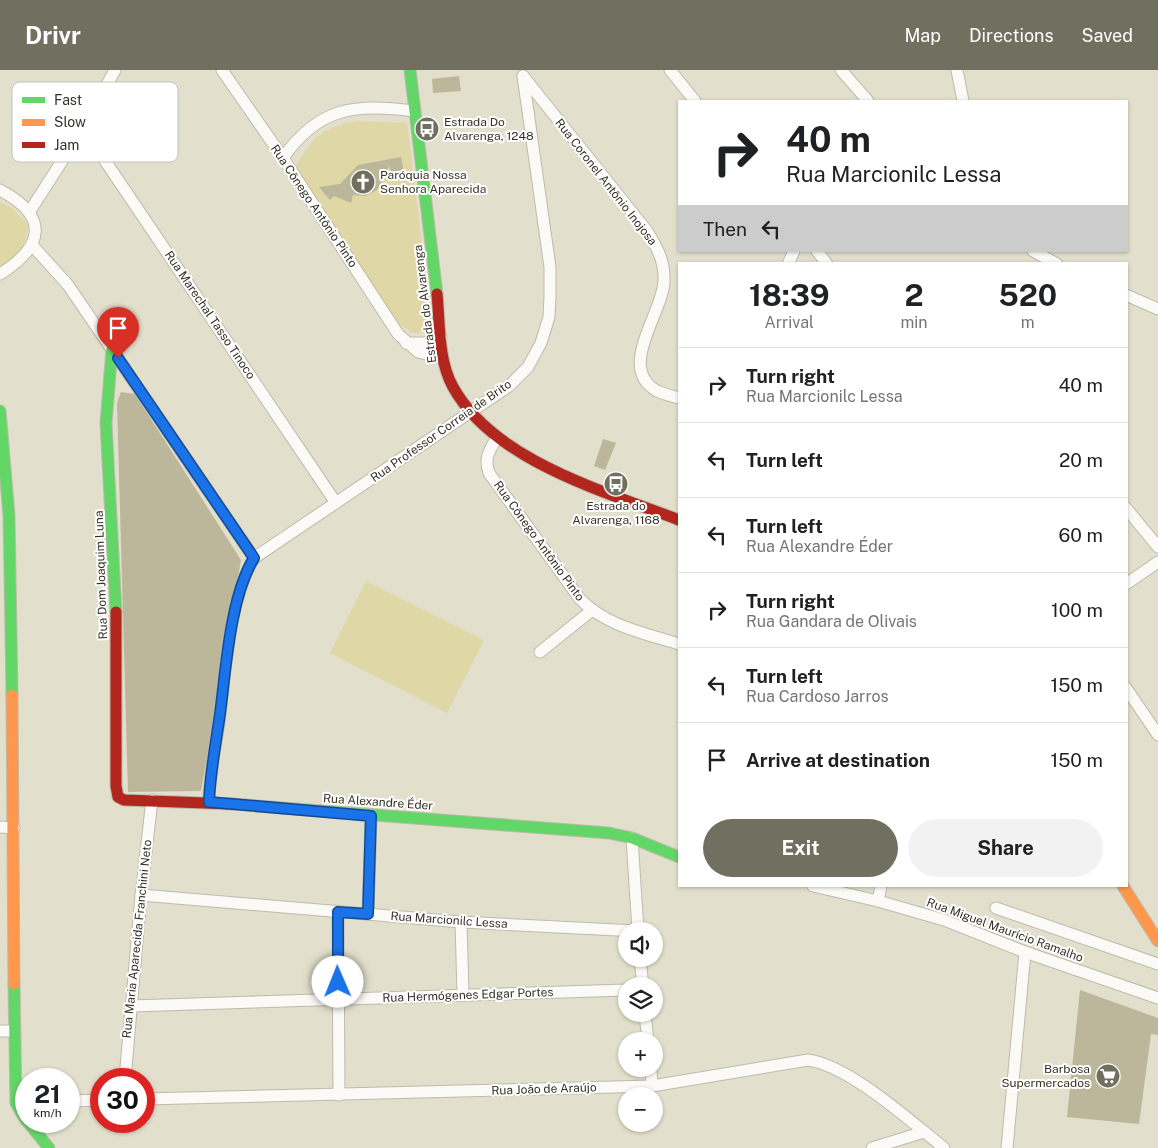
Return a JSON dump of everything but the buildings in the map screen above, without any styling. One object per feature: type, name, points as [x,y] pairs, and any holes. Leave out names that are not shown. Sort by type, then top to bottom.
[{"type":"street","points":[[108,82],[115,70]]},
{"type":"street","name":"Estrada do Alvarenga","points":[[410,70],[427,199],[443,358],[454,387],[470,412],[496,439],[548,468],[678,520]]},
{"type":"street","points":[[670,70],[694,100]]},
{"type":"street","points":[[842,70],[867,100]]},
{"type":"street","points":[[957,70],[963,100]]},
{"type":"street","name":"Rua Cônego Antônio Pinto","points":[[225,71],[398,334],[418,352],[443,358]]},
{"type":"street","name":"Rua Coronel Antônio Inojosa","points":[[521,73],[641,223],[656,247],[664,265],[664,283],[639,359],[643,374],[649,385],[657,391],[678,398]]},
{"type":"street","name":"Rua Professor Correia de Brito","points":[[254,558],[509,386],[528,367],[541,343],[549,318],[550,267],[521,73]]},
{"type":"street","points":[[283,158],[302,134],[317,122],[332,114],[379,107],[414,111]]},
{"type":"street","points":[[30,211],[61,162]]},
{"type":"street","name":"Rua Marechal Tasso Tinoco","points":[[106,162],[336,503]]},
{"type":"street","points":[[0,190],[23,203],[30,211],[35,228],[32,245],[19,260],[0,274]]},
{"type":"street","points":[[32,245],[68,285],[254,558],[247,569],[233,627],[209,802]]},
{"type":"street","points":[[818,252],[825,262]]},
{"type":"street","points":[[1035,252],[1053,262]]},
{"type":"street","points":[[1128,296],[1158,309]]},
{"type":"street","points":[[406,343],[424,343],[441,338]]},
{"type":"street","name":"Rua Dom Joaquim Luna","points":[[112,349],[106,423],[116,598],[116,794],[120,799]]},
{"type":"street","points":[[0,411],[9,513],[14,806],[13,1031],[17,1068]]},
{"type":"street","name":"Rua Cônego Antônio Pinto","points":[[496,439],[488,454],[486,463],[489,473],[565,582],[591,611],[630,629],[678,644]]},
{"type":"street","points":[[1128,510],[1158,547]]},
{"type":"street","points":[[1128,583],[1158,562]]},
{"type":"street","points":[[540,652],[591,611]]},
{"type":"street","points":[[1128,691],[1158,736]]},
{"type":"street","name":"Rua Alexandre Éder","points":[[120,799],[209,802],[371,816],[590,831],[632,838]]},
{"type":"street","name":"Rua Maria Aparecida Franchini Neto","points":[[125,1068],[152,800]]},
{"type":"street","points":[[368,914],[371,816]]},
{"type":"street","points":[[0,827],[14,828]]},
{"type":"street","points":[[637,922],[632,838],[678,857]]},
{"type":"street","name":"Rua Miguel Maurício Ramalho","points":[[816,887],[878,901],[944,920],[1025,952],[1158,998]]},
{"type":"street","points":[[878,901],[881,887]]},
{"type":"street","points":[[1124,887],[1158,941]]},
{"type":"street","name":"Rua Marcionilc Lessa","points":[[141,895],[461,922],[618,930]]},
{"type":"street","points":[[996,908],[1158,964]]},
{"type":"street","points":[[338,912],[338,1095]]},
{"type":"street","points":[[461,922],[463,994]]},
{"type":"street","points":[[1007,1148],[1025,952]]},
{"type":"street","name":"Rua Hermógenes Edgar Portes","points":[[131,1006],[618,990]]},
{"type":"street","points":[[0,1031],[13,1031]]},
{"type":"street","name":"Rua João de Araújo","points":[[155,1098],[338,1095],[652,1086],[786,1062],[808,1060],[822,1062],[866,1088],[944,1148]]},
{"type":"street","points":[[651,1077],[652,1086]]},
{"type":"street","points":[[872,1148],[924,1132]]},
{"type":"street","points":[[37,1133],[49,1148]]},
{"type":"shaded area","points":[[357,121],[407,123],[433,333],[413,333],[399,324],[294,168],[313,141],[319,136],[334,127]]},
{"type":"shaded area","points":[[0,203],[10,206],[28,225],[21,250],[14,258],[0,266]]},
{"type":"shaded area","points":[[366,581],[484,640],[447,713],[330,653]]},
{"type":"traffic: fast","points":[[410,70],[437,294]]},
{"type":"traffic: fast","points":[[112,349],[106,423],[116,612]]},
{"type":"traffic: fast","points":[[0,411],[9,515],[12,695]]},
{"type":"traffic: fast","points":[[232,804],[609,833],[632,838],[678,857]]},
{"type":"traffic: fast","points":[[14,984],[15,1068]]},
{"type":"traffic: fast","points":[[37,1133],[49,1148]]},
{"type":"traffic: slow","points":[[12,695],[14,984]]},
{"type":"traffic: slow","points":[[1124,887],[1158,941]]},
{"type":"traffic: jam","points":[[437,294],[440,342],[448,376],[453,387],[471,413],[495,435],[523,454],[553,470],[585,485],[678,520]]},
{"type":"traffic: jam","points":[[116,612],[116,786],[118,797],[124,800],[232,804]]},
{"type":"place","name":"Estrada Do Alvarenga, 1248","points":[[427,129]]},
{"type":"place","name":"Paróquia Nossa Senhora Aparecida","points":[[363,182]]},
{"type":"place","name":"Estrada do Alvarenga, 1168","points":[[616,484]]},
{"type":"place","name":"Barbosa Supermercados","points":[[1108,1076]]},
{"type":"route","points":[[118,358],[254,558],[247,569],[234,618],[226,662],[209,802],[371,816],[368,914],[338,912],[338,982]]}]
